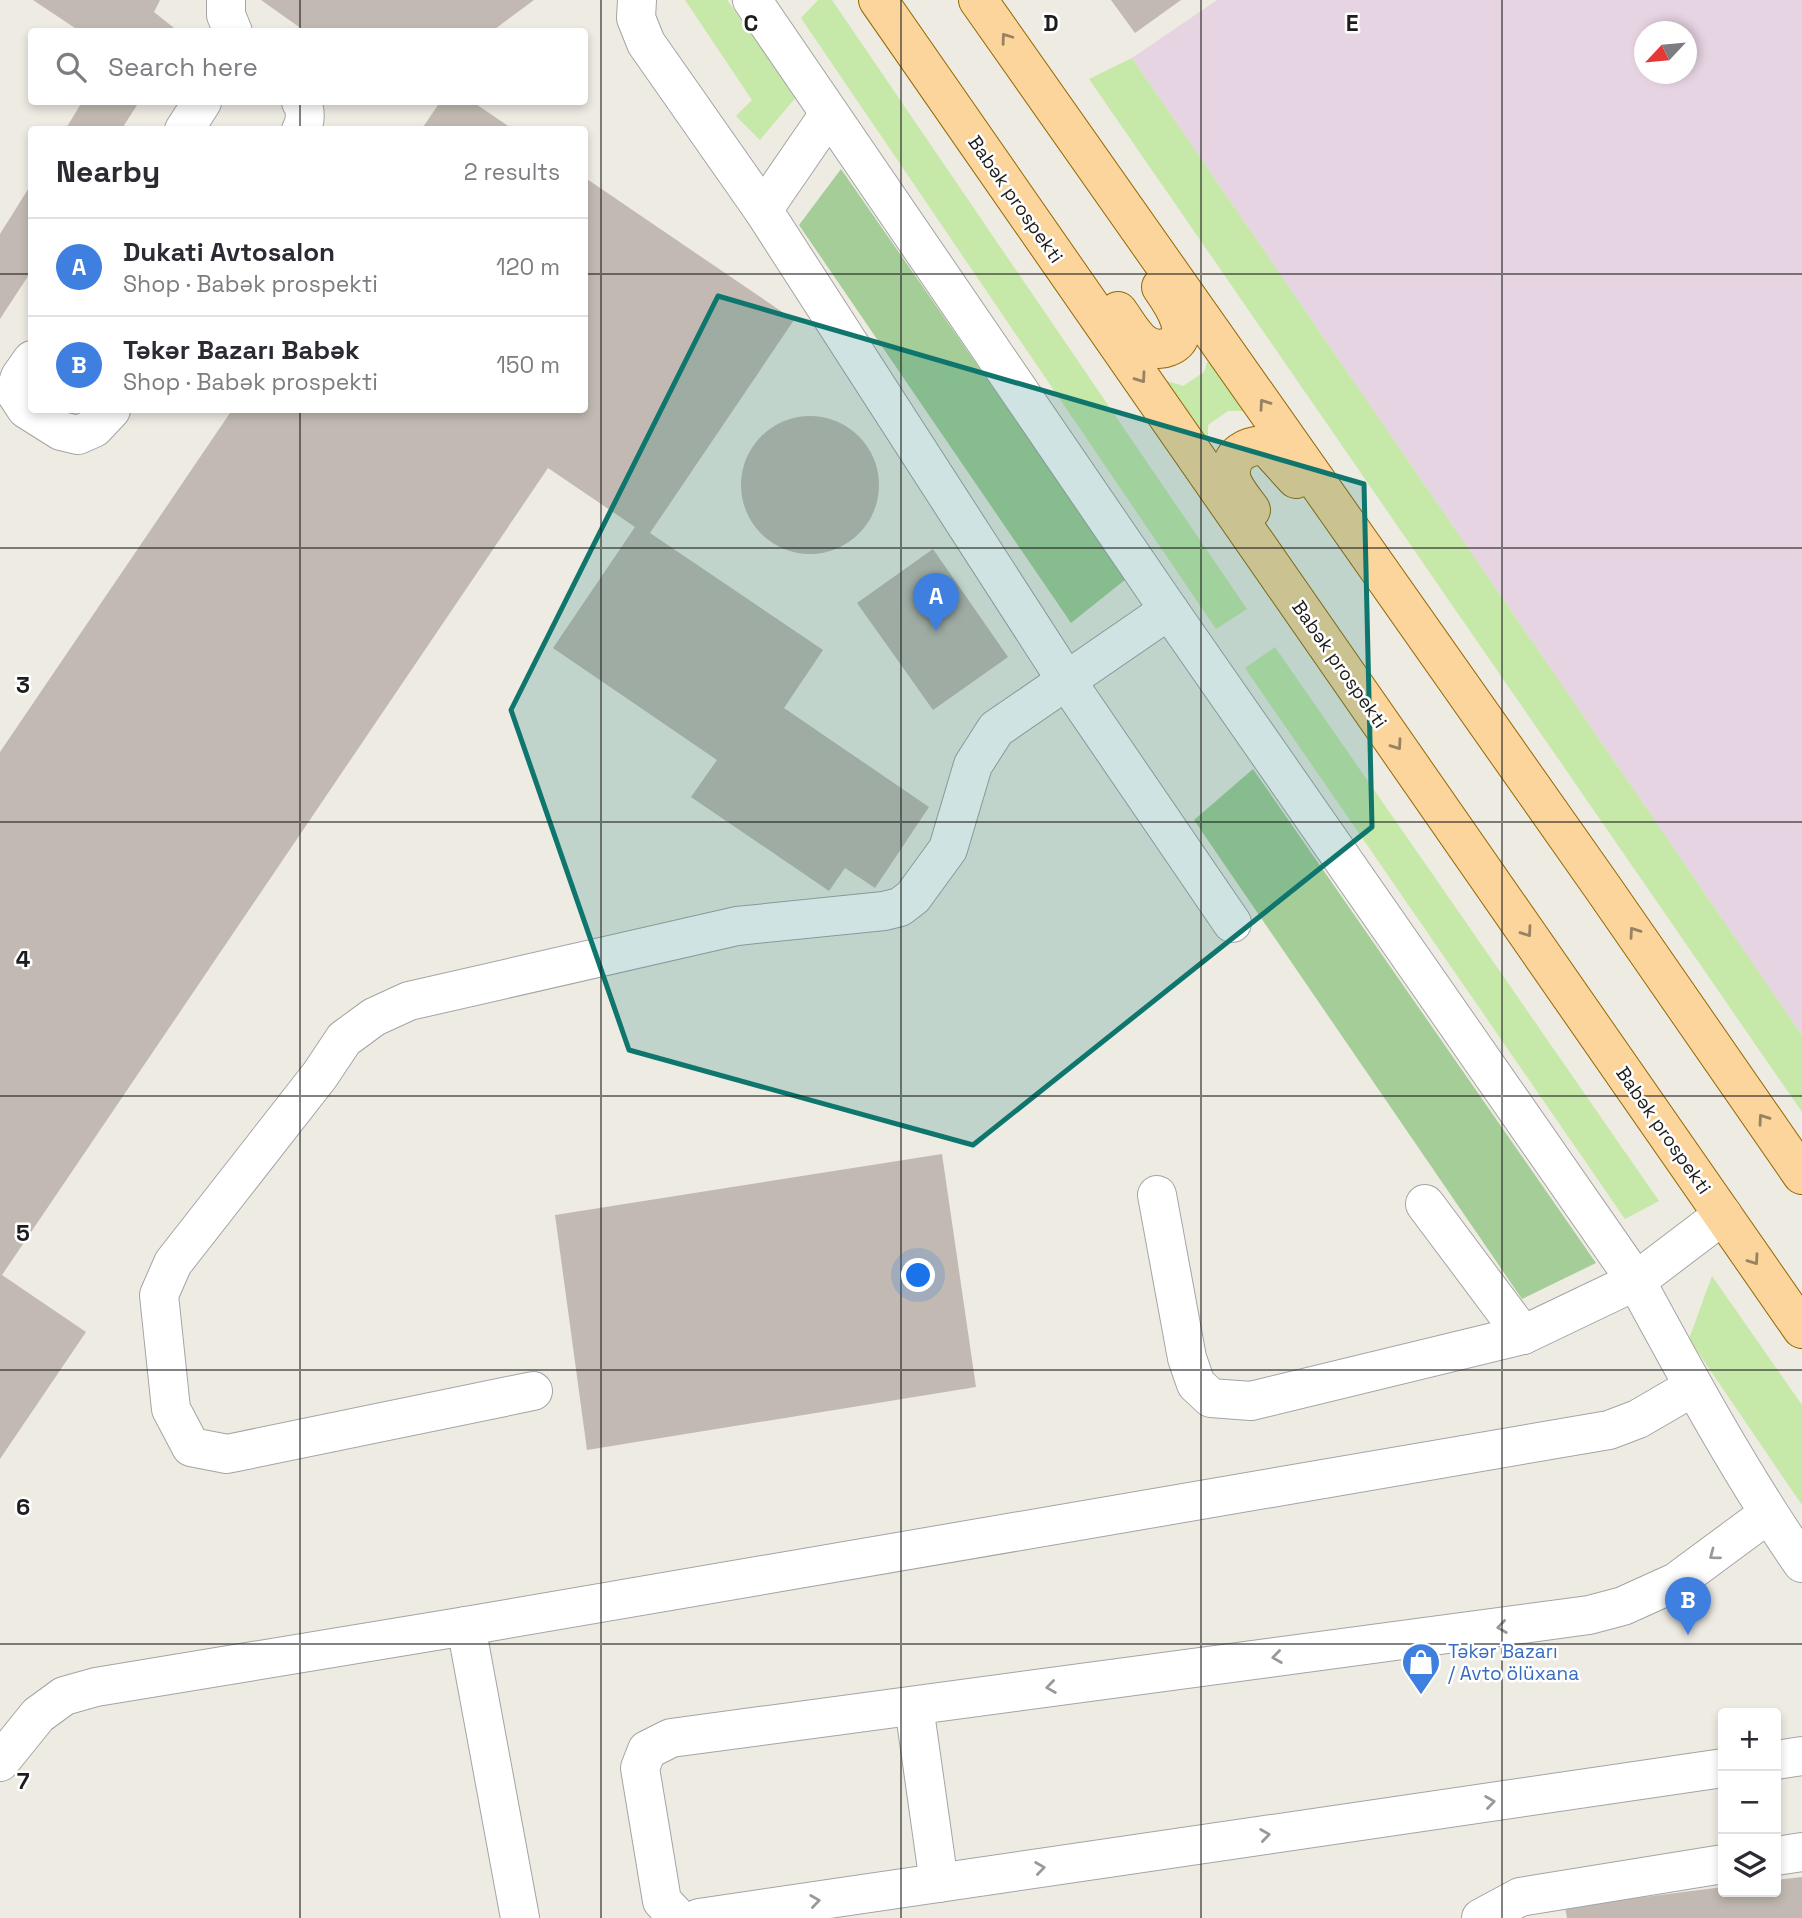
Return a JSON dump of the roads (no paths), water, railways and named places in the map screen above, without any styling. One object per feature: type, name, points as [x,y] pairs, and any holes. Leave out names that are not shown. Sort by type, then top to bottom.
[{"type":"main road","name":"Babək prospekti","points":[[878,0],[1802,1329]]},
{"type":"main road","points":[[906,0],[1130,328],[1144,345],[1157,349],[1175,343],[1180,338],[1180,316],[1078,170],[1034,76]]},
{"type":"main road","points":[[978,0],[1034,76],[1802,1175]]},
{"type":"main road","points":[[1359,692],[1324,618],[1235,487],[1231,475],[1233,463],[1247,447],[1266,446],[1291,472],[1517,802],[1603,888]]},
{"type":"lane","points":[[226,0],[226,15],[231,28]]},
{"type":"lane","points":[[637,0],[636,18],[646,43],[764,210],[1066,680],[1231,923]]},
{"type":"lane","points":[[756,2],[829,114],[1169,610],[1636,1281],[1693,1387],[1768,1514],[1802,1563]]},
{"type":"lane","points":[[187,126],[200,105]]},
{"type":"lane","points":[[303,105],[303,126]]},
{"type":"lane","points":[[764,210],[829,114]]},
{"type":"lane","points":[[28,366],[20,377],[15,392],[28,410]]},
{"type":"lane","points":[[32,413],[61,431],[78,435],[94,428],[108,413]]},
{"type":"lane","points":[[533,1391],[226,1454],[191,1447],[172,1409],[159,1295],[173,1263],[320,1075],[344,1039],[374,1017],[409,1001],[737,926],[884,911],[900,907],[913,897],[948,849],[973,765],[996,729],[1169,610]]},
{"type":"lane","points":[[1157,1195],[1187,1358],[1196,1384],[1211,1398],[1251,1401],[1523,1335],[1636,1281],[1723,1215]]},
{"type":"lane","points":[[1424,1204],[1523,1335]]},
{"type":"lane","points":[[0,1762],[38,1715],[64,1696],[96,1687],[1609,1430],[1638,1419],[1693,1387]]},
{"type":"lane","points":[[678,1918],[662,1900],[640,1768],[647,1750],[671,1738],[1589,1615],[1623,1606],[1676,1582],[1768,1514]]},
{"type":"lane","points":[[466,1626],[520,1918]]},
{"type":"lane","points":[[914,1706],[939,1883]]},
{"type":"lane","points":[[1781,1759],[1802,1756]]},
{"type":"lane","points":[[699,1918],[1718,1769]]},
{"type":"lane","points":[[1781,1855],[1802,1852]]},
{"type":"lane","points":[[1481,1918],[1520,1897],[1718,1865]]},
{"type":"place","name":"Dukati Avtosalon","points":[[936,631]]},
{"type":"place","name":"Təkər Bazarı Babək","points":[[1688,1635]]},
{"type":"place","name":"Təkər Bazarı / Avto ölüxana","points":[[1421,1696]]}]
